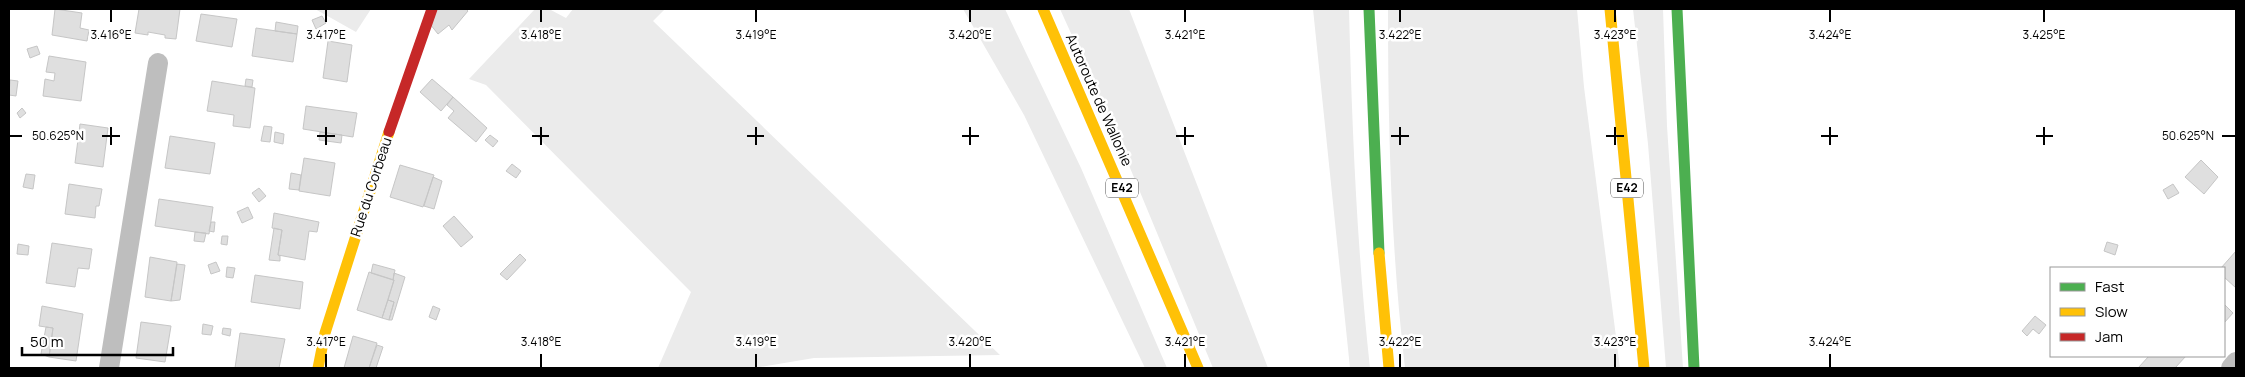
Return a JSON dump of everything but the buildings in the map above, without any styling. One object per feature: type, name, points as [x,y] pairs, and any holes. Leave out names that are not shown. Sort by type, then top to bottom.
[{"type":"main road","name":"Rue du Corbeau","points":[[318,368],[325,334],[399,100],[432,9]]},
{"type":"main road","name":"Autoroute de Wallonie","points":[[1043,9],[1144,237],[1198,368]]},
{"type":"main road","points":[[1369,9],[1372,133],[1383,311],[1389,368]]},
{"type":"main road","name":"E42","points":[[1610,9],[1644,368]]},
{"type":"main road","points":[[1676,9],[1694,368]]},
{"type":"street","points":[[109,368],[158,63]]},
{"type":"street","points":[[2231,368],[2236,362]]},
{"type":"shaded area","points":[[315,9],[371,9],[356,32]]},
{"type":"shaded area","points":[[535,9],[549,9],[566,18],[573,9],[665,9],[653,21],[1000,355],[814,358],[754,368],[658,368],[691,292],[486,85],[469,79]]},
{"type":"shaded area","points":[[963,9],[1005,9],[1081,168],[1167,368],[1145,368],[1024,115]]},
{"type":"shaded area","points":[[1060,9],[1129,9],[1268,368],[1213,368],[1111,122]]},
{"type":"shaded area","points":[[1313,9],[1349,9],[1356,189],[1370,368],[1350,368]]},
{"type":"shaded area","points":[[1388,9],[1577,9],[1584,87],[1620,368],[1405,368],[1393,234]]},
{"type":"shaded area","points":[[1633,9],[1663,9],[1667,126],[1683,368],[1666,368],[1648,144]]},
{"type":"traffic: fast","points":[[1369,9],[1379,253]]},
{"type":"traffic: fast","points":[[1677,9],[1694,368]]},
{"type":"traffic: slow","points":[[1043,9],[1198,368]]},
{"type":"traffic: slow","points":[[1610,9],[1644,368]]},
{"type":"traffic: slow","points":[[318,368],[325,333],[389,132]]},
{"type":"traffic: slow","points":[[1379,253],[1389,368]]},
{"type":"traffic: jam","points":[[389,132],[432,9]]}]
